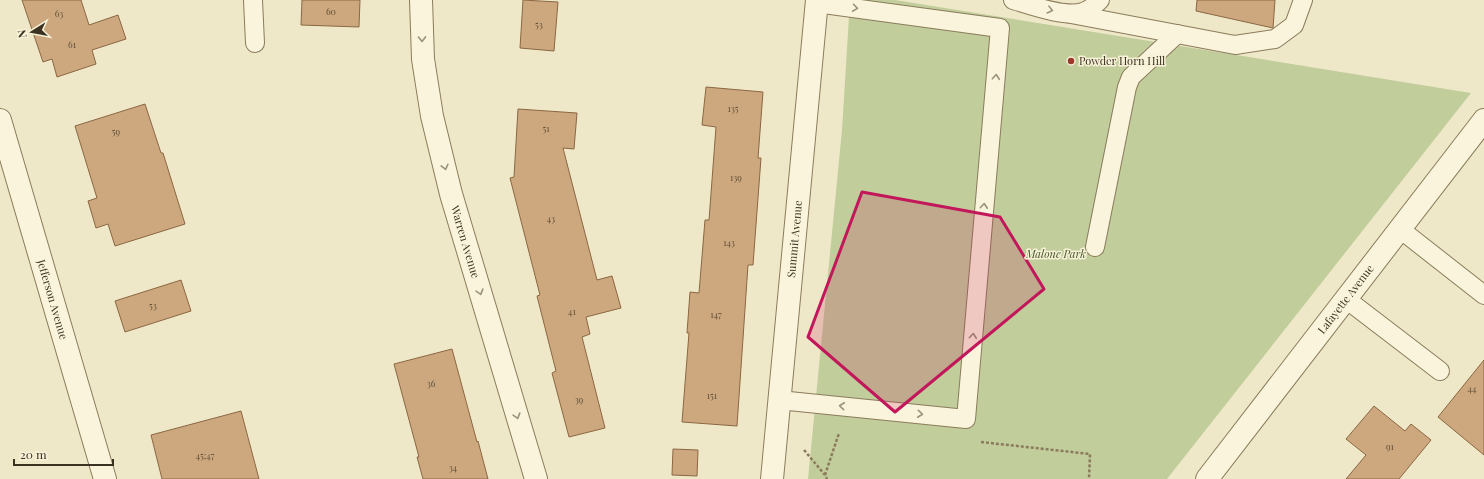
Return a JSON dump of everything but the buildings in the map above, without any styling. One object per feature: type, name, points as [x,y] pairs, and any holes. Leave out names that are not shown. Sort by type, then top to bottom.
[{"type":"street","name":"Warren Avenue","points":[[421,0],[423,59],[432,116],[451,194],[536,479]]},
{"type":"street","name":"Summit Avenue","points":[[772,479],[816,1]]},
{"type":"street","name":"Jefferson Avenue","points":[[0,120],[105,479]]},
{"type":"street","name":"Lafayette Avenue","points":[[1207,479],[1484,120]]},
{"type":"lane","points":[[253,0],[255,43]]},
{"type":"lane","points":[[1013,0],[1071,14],[1236,45],[1275,39],[1294,25],[1303,0]]},
{"type":"lane","points":[[1071,14],[1083,12],[1093,7],[1100,0]]},
{"type":"lane","points":[[779,400],[966,419],[1000,28],[816,1]]},
{"type":"lane","points":[[1096,247],[1127,87],[1131,77],[1177,34]]},
{"type":"lane","points":[[1400,229],[1484,295]]},
{"type":"lane","points":[[1346,299],[1440,371]]},
{"type":"path","points":[[827,479],[825,475],[838,436],[842,431]]},
{"type":"path","points":[[1089,479],[1090,454]]},
{"type":"highlighted area","points":[[862,192],[1000,217],[1044,289],[895,412],[808,337]]},
{"type":"green space","name":"Malone Park","points":[[850,0],[895,0],[1471,93],[1167,479],[808,479],[842,130]]},
{"type":"place","name":"Powder Horn Hill","points":[[1071,61]]}]
